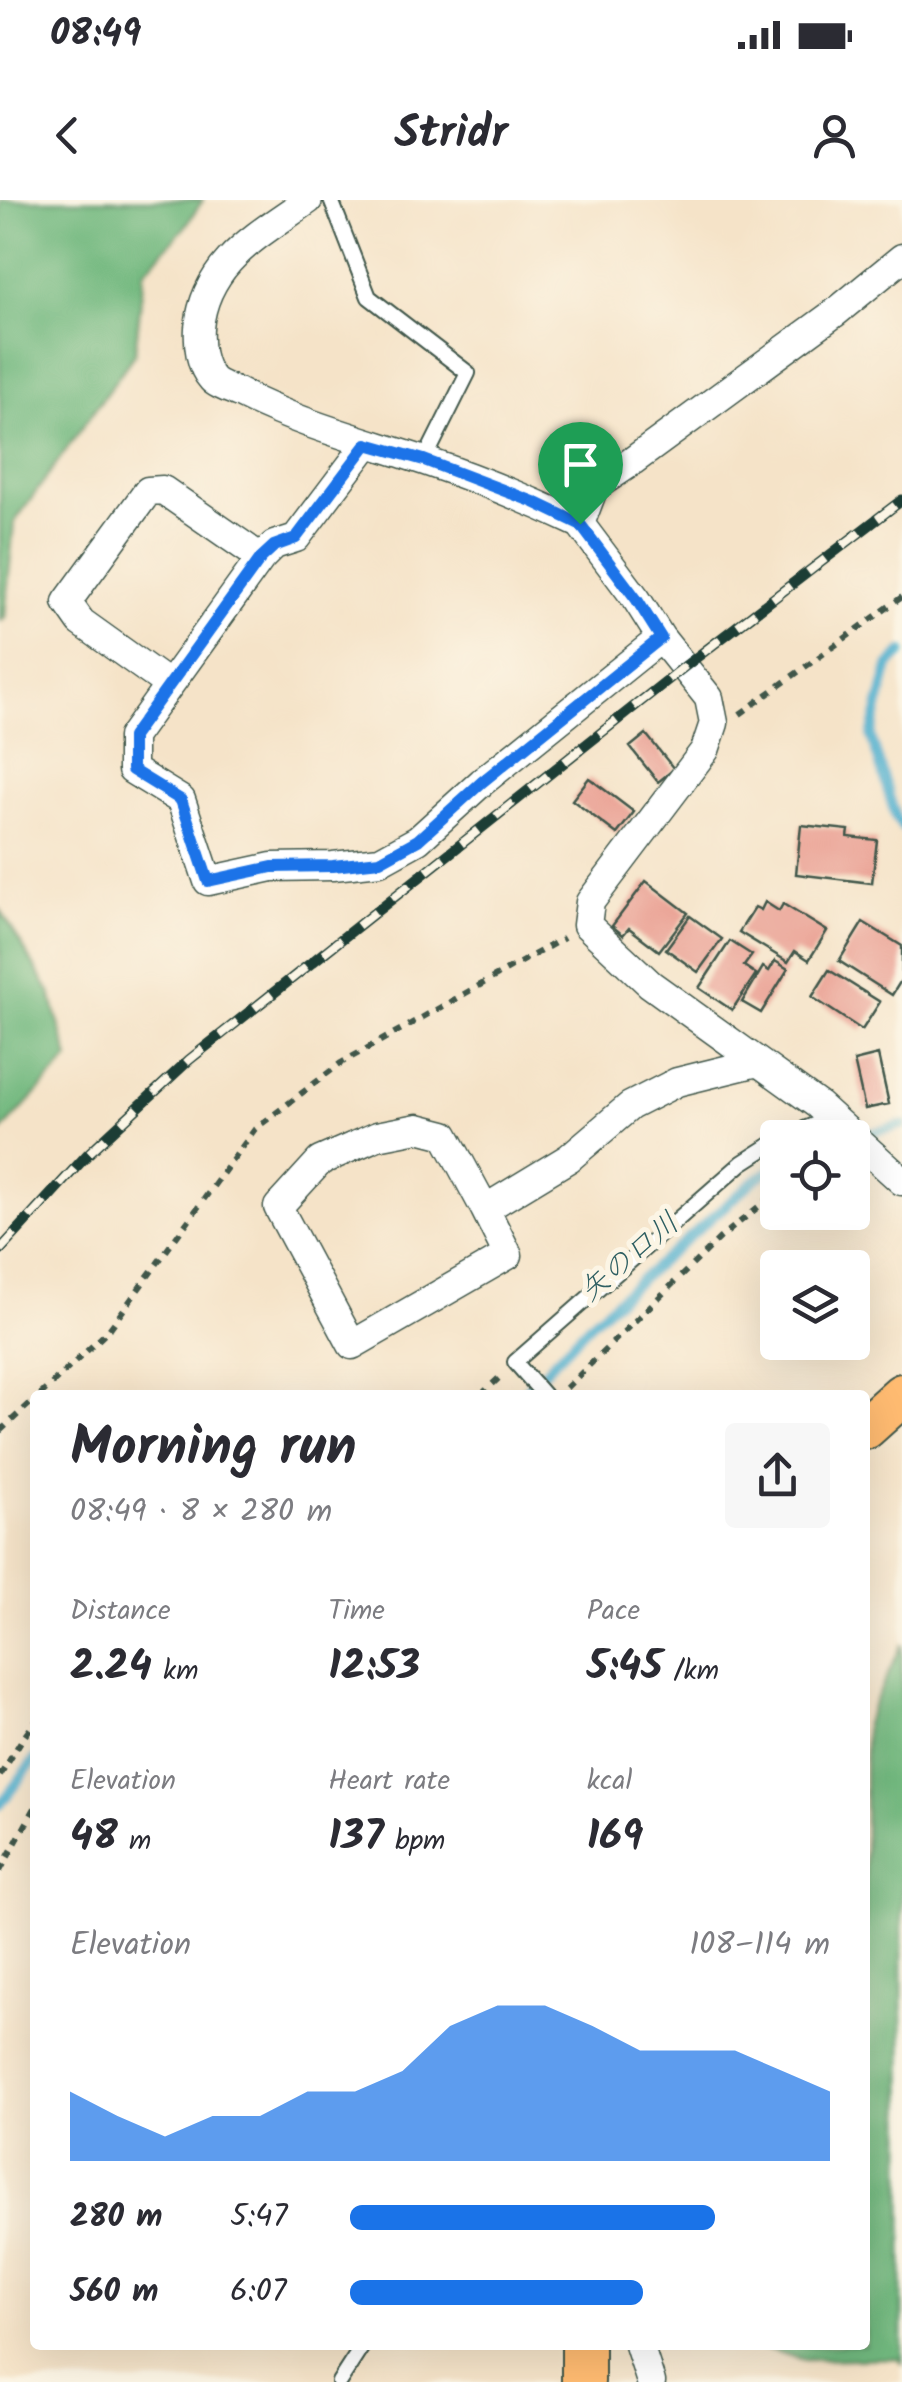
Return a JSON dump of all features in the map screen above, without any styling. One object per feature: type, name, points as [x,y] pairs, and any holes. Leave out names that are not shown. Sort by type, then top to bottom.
[{"type":"main road","points":[[870,1423],[902,1394]]},
{"type":"main road","points":[[583,2350],[583,2382]]},
{"type":"street","points":[[308,200],[236,251],[211,282],[200,312],[198,348],[212,379],[261,404],[367,444],[424,460],[580,524],[709,698],[714,723],[705,750],[590,902],[587,926],[650,984],[818,1105],[902,1181]]},
{"type":"street","points":[[580,524],[594,487],[836,312],[902,258]]},
{"type":"street","points":[[367,444],[296,538],[274,546],[261,558],[132,737],[132,770],[181,800],[208,881],[272,867],[380,861],[418,840],[482,782],[661,638]]},
{"type":"street","points":[[169,685],[81,622],[67,602],[78,586],[148,491],[163,490],[261,558]]},
{"type":"street","points":[[485,1209],[570,1158],[630,1106],[678,1082],[758,1062]]},
{"type":"street","points":[[418,1128],[445,1135],[485,1209],[508,1255],[352,1344],[278,1207],[320,1162],[377,1136],[418,1128]]},
{"type":"street","points":[[641,2350],[651,2382]]},
{"type":"lane","points":[[331,200],[369,297],[468,372],[424,460]]},
{"type":"lane","points":[[540,1390],[515,1362],[760,1152]]},
{"type":"lane","points":[[340,2382],[360,2350]]},
{"type":"path","points":[[711,736],[902,598]]},
{"type":"path","points":[[45,1390],[108,1331],[255,1129],[342,1062],[587,926]]},
{"type":"path","points":[[563,1390],[720,1238],[760,1206]]},
{"type":"path","points":[[0,1431],[30,1403]]},
{"type":"path","points":[[0,1776],[30,1730]]},
{"type":"path","points":[[0,1872],[30,1817]]},
{"type":"green space","points":[[0,200],[203,200],[185,227],[144,272],[135,353],[14,523],[5,617],[0,621]]},
{"type":"green space","points":[[0,909],[50,992],[69,1059],[0,1133]]},
{"type":"green space","points":[[902,1644],[902,2363],[897,2358],[804,2360],[771,2350],[870,2350],[870,1712]]},
{"type":"building","points":[[646,734],[674,769],[658,782],[630,747]]},
{"type":"building","points":[[589,778],[634,812],[617,834],[572,800]]},
{"type":"building","points":[[801,825],[849,830],[848,837],[877,840],[872,883],[796,874]]},
{"type":"building","points":[[646,881],[688,913],[659,951],[629,928],[623,935],[612,926]]},
{"type":"building","points":[[765,902],[779,911],[783,904],[827,931],[809,960],[795,951],[788,962],[739,932],[755,907],[761,910]]},
{"type":"building","points":[[690,916],[722,939],[698,972],[666,949]]},
{"type":"building","points":[[863,922],[902,946],[902,979],[892,995],[839,961]]},
{"type":"building","points":[[730,941],[752,955],[744,966],[756,974],[732,1010],[699,988]]},
{"type":"building","points":[[775,961],[788,969],[761,1013],[742,1002],[763,967],[769,971]]},
{"type":"building","points":[[829,970],[880,1002],[862,1030],[812,997]]},
{"type":"building","points":[[878,1055],[889,1104],[865,1109],[854,1061]]},
{"type":"waterway","name":"矢の口川","points":[[902,652],[889,666],[871,736],[902,827]]},
{"type":"waterway","name":"矢の口川","points":[[870,1133],[902,1125]]},
{"type":"waterway","name":"矢の口川","points":[[526,1390],[593,1321],[760,1177]]},
{"type":"waterway","name":"矢の口川","points":[[0,1805],[30,1766]]},
{"type":"railway","points":[[0,1250],[88,1154],[189,1060],[684,667],[902,500]]},
{"type":"route","points":[[367,444],[424,460],[580,524],[661,638],[482,782],[418,840],[380,861],[272,867],[208,881],[181,800],[132,770],[132,737],[261,558],[274,546],[296,538],[367,444]]}]
